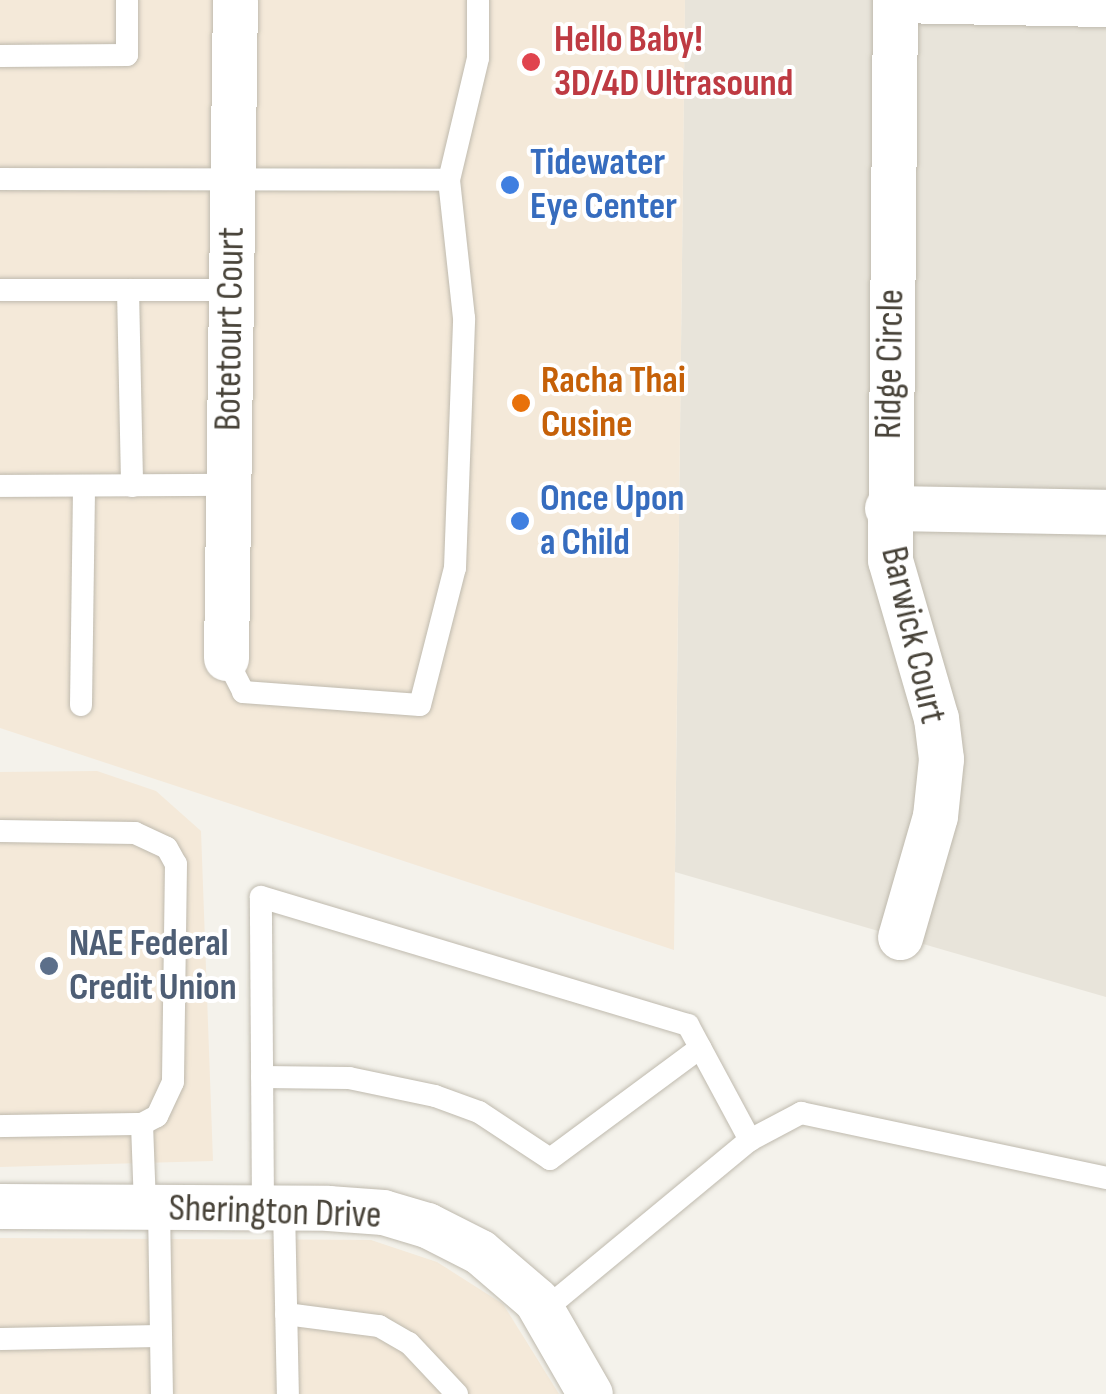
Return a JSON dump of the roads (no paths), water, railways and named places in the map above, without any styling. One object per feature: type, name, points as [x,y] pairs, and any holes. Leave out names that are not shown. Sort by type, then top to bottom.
[{"type":"street","name":"Botetourt Court","points":[[226,658],[234,0]]},
{"type":"street","points":[[894,0],[1106,4]]},
{"type":"street","name":"Ridge Circle","points":[[887,508],[894,0]]},
{"type":"street","points":[[887,508],[1106,512]]},
{"type":"street","name":"Barwick Court","points":[[887,508],[890,560],[936,718],[941,760],[934,816],[900,937]]},
{"type":"street","name":"Sherington Drive","points":[[0,1206],[274,1207],[383,1212],[427,1225],[480,1252],[543,1311],[590,1394]]},
{"type":"lane","points":[[0,56],[128,55],[127,0]]},
{"type":"lane","points":[[226,658],[242,692],[420,705],[455,568],[464,318],[448,180],[478,58],[478,0]]},
{"type":"lane","points":[[0,179],[448,180]]},
{"type":"lane","points":[[0,290],[231,290]]},
{"type":"lane","points":[[128,290],[132,486]]},
{"type":"lane","points":[[0,486],[228,485]]},
{"type":"lane","points":[[81,705],[84,486]]},
{"type":"lane","points":[[0,831],[135,833],[167,848],[176,864],[173,1082],[157,1116],[142,1124],[0,1126]]},
{"type":"lane","points":[[288,1394],[286,1314],[262,1077],[261,896],[688,1024],[750,1140]]},
{"type":"lane","points":[[262,1077],[349,1078],[436,1096],[479,1112],[550,1159],[700,1048]]},
{"type":"lane","points":[[543,1311],[750,1140],[801,1113],[1106,1178]]},
{"type":"lane","points":[[142,1124],[152,1207],[162,1394]]},
{"type":"lane","points":[[286,1314],[380,1326],[408,1343],[457,1394]]},
{"type":"lane","points":[[0,1339],[161,1336]]},
{"type":"place","name":"Hello Baby! 3D/4D Ultrasound","points":[[531,62]]},
{"type":"place","name":"Tidewater Eye Center","points":[[510,185]]},
{"type":"place","name":"Racha Thai Cusine","points":[[521,403]]},
{"type":"place","name":"Once Upon a Child","points":[[520,521]]},
{"type":"place","name":"NAE Federal Credit Union","points":[[49,966]]}]
